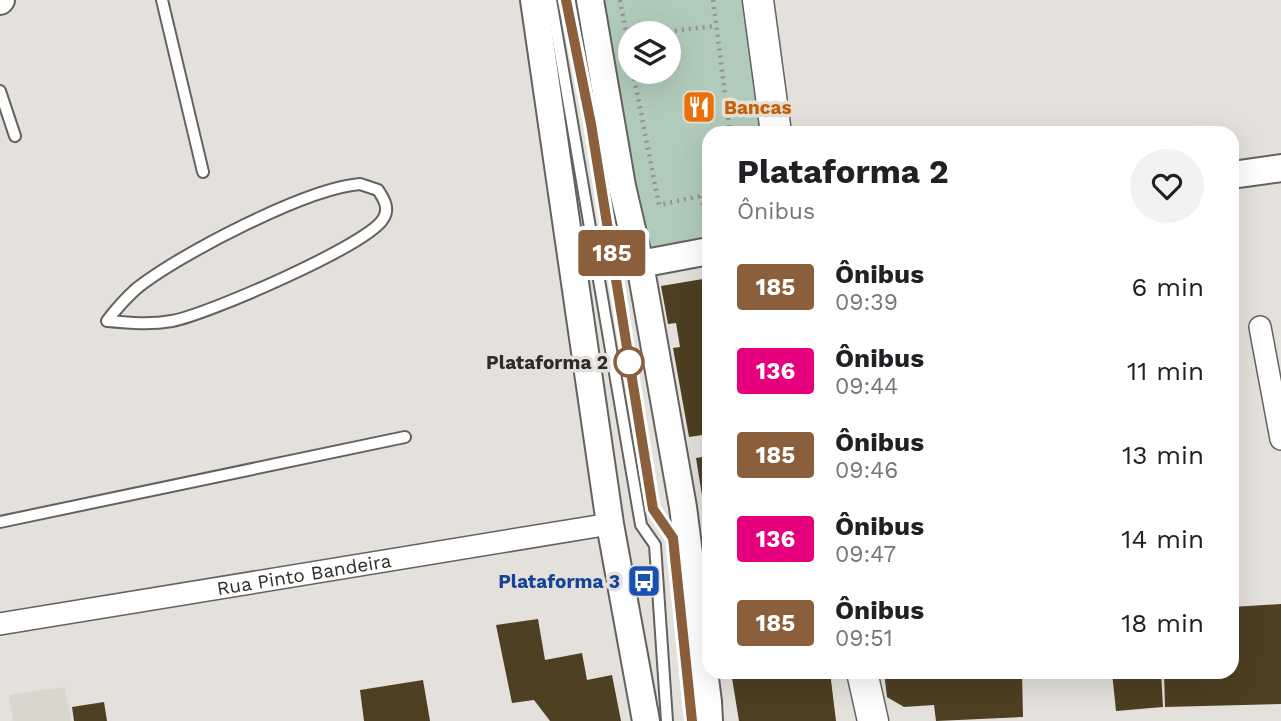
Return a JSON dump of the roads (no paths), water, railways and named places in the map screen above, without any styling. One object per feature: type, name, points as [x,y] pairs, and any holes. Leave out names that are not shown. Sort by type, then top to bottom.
[{"type":"main road","points":[[758,0],[775,126]]},
{"type":"main road","points":[[864,679],[873,721]]},
{"type":"street","points":[[534,0],[610,524],[646,721]]},
{"type":"street","points":[[590,0],[683,507],[702,655]]},
{"type":"street","points":[[1239,173],[1281,168]]},
{"type":"street","points":[[640,264],[702,252]]},
{"type":"street","points":[[1260,327],[1281,439]]},
{"type":"street","name":"Rua Pinto Bandeira","points":[[0,624],[610,524]]},
{"type":"street","points":[[705,679],[709,721]]},
{"type":"lane","points":[[162,0],[203,172]]},
{"type":"lane","points":[[551,0],[641,525],[655,545],[667,721]]},
{"type":"lane","points":[[566,0],[591,124],[653,509],[673,538],[692,721]]},
{"type":"lane","points":[[0,91],[15,136]]},
{"type":"lane","points":[[591,124],[617,156]]},
{"type":"lane","points":[[359,184],[378,190],[386,202],[386,214],[382,223],[370,232],[308,266],[229,303],[172,321],[137,324],[107,321],[122,301],[169,267],[233,232],[293,204],[327,190],[359,184]]},
{"type":"lane","points":[[0,522],[405,437]]},
{"type":"place","name":"Bancas","points":[[699,107]]},
{"type":"place","name":"Plataforma 2","points":[[629,362]]},
{"type":"place","name":"Plataforma 3","points":[[644,581]]}]
